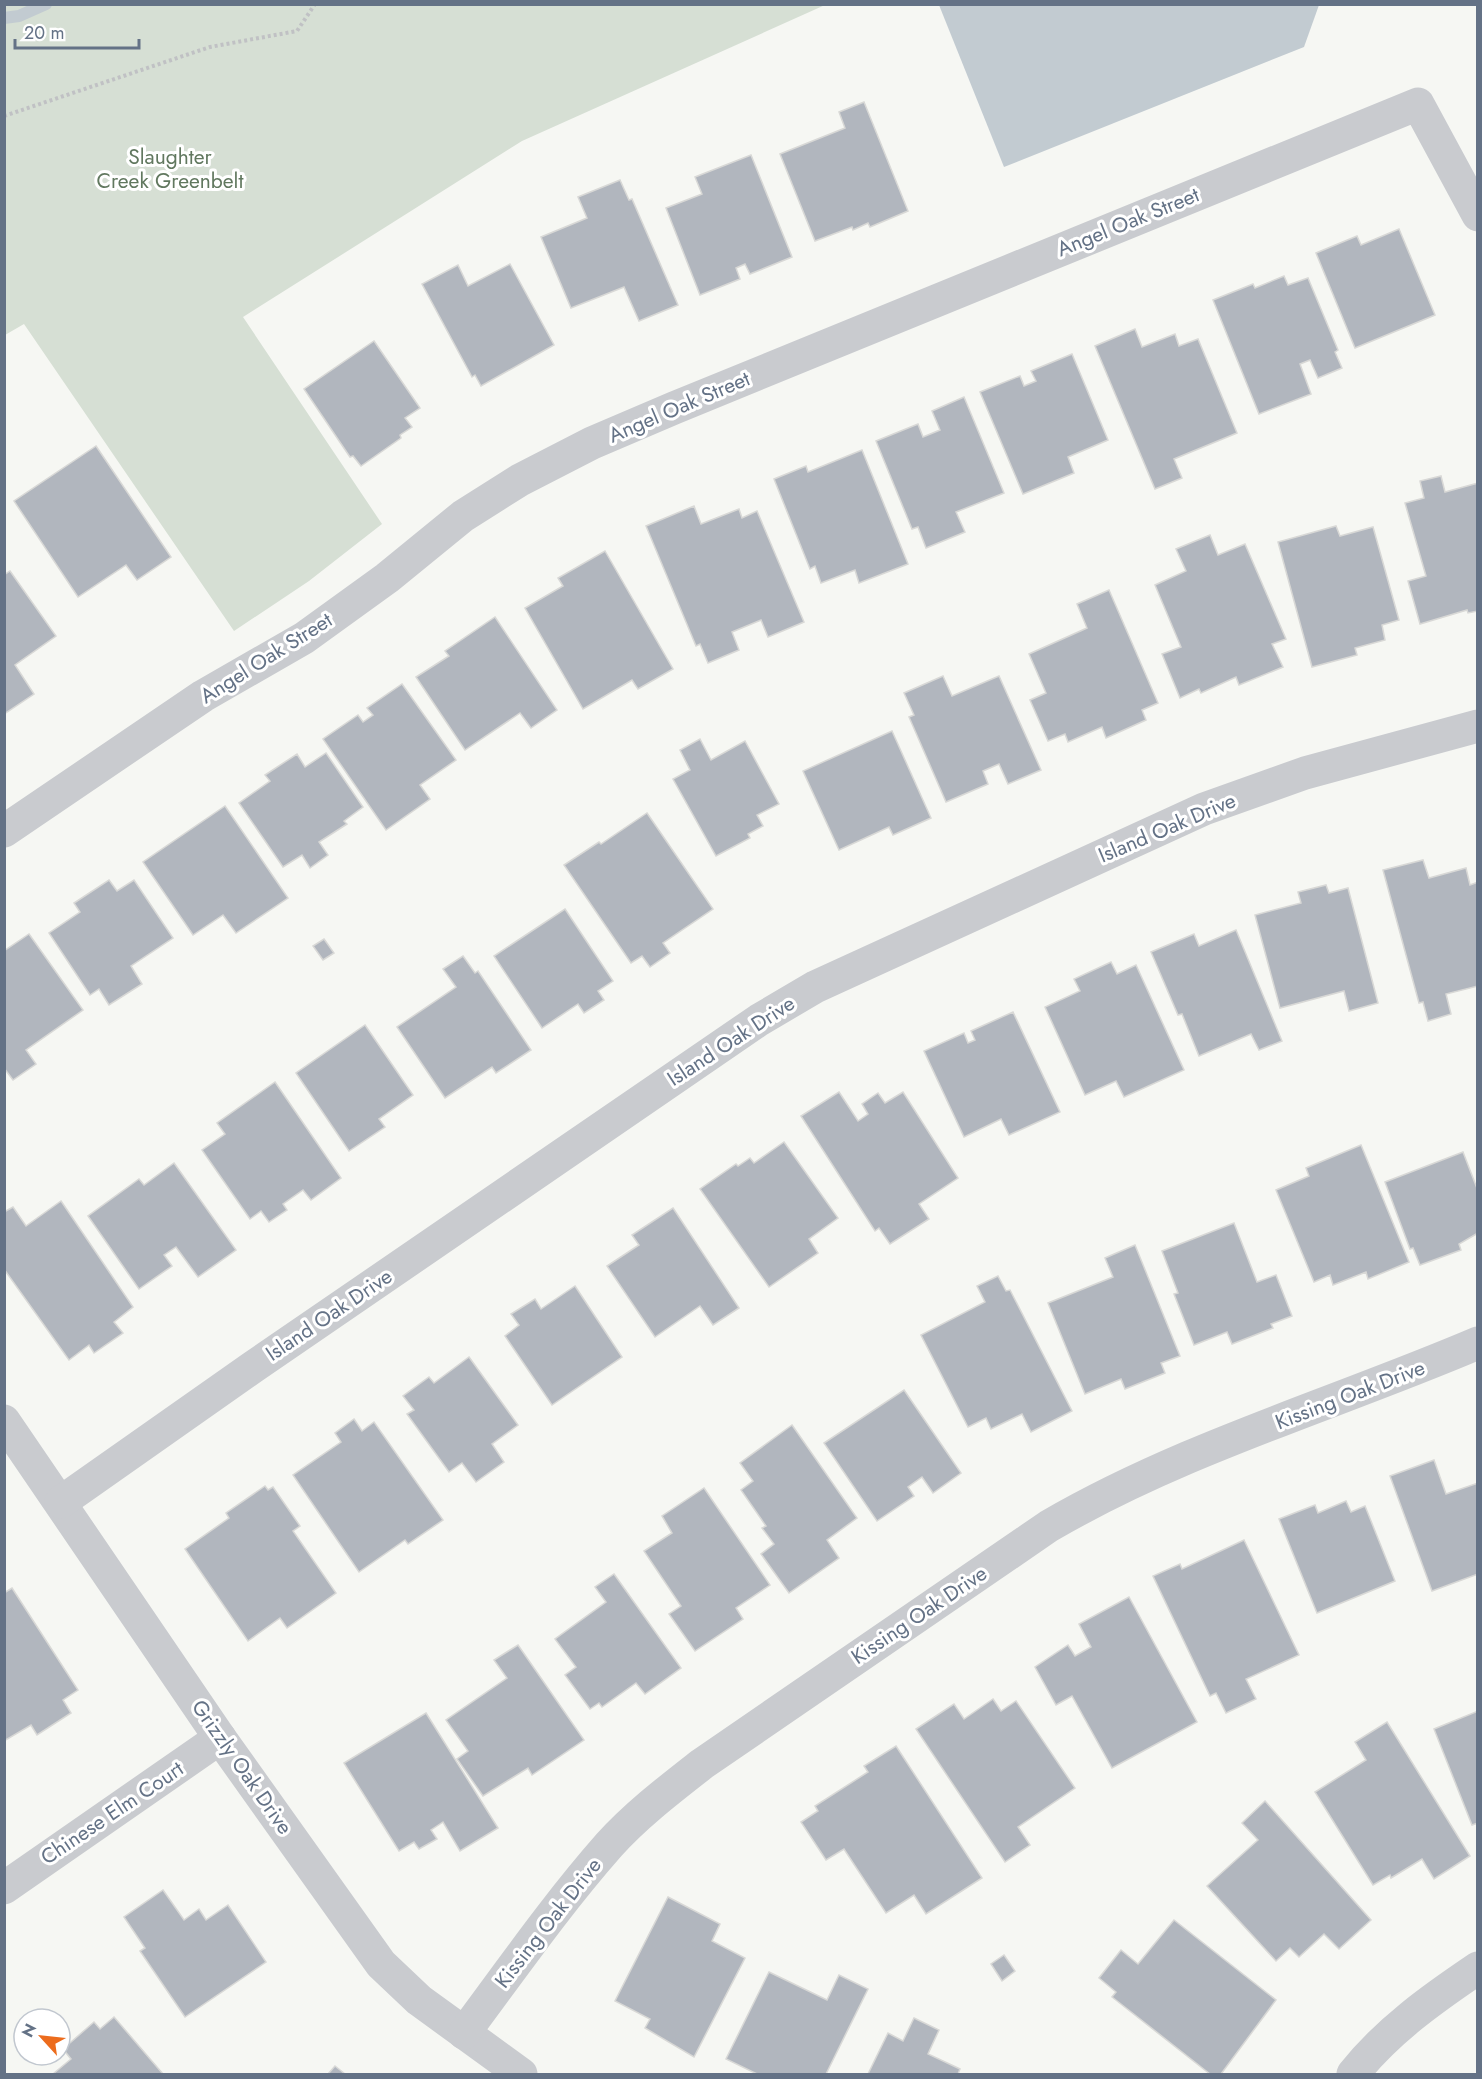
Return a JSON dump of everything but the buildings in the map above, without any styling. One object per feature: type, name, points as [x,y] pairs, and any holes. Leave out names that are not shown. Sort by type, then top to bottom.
[{"type":"street","name":"Angel Oak Street","points":[[4,831],[203,696],[304,638],[387,578],[463,516],[520,480],[592,443],[1418,104],[1478,215]]},
{"type":"street","name":"Island Oak Drive","points":[[61,1502],[263,1360],[759,1020],[815,987],[1204,809],[1305,773],[1478,726]]},
{"type":"street","name":"Kissing Oak Drive","points":[[464,2033],[560,1905],[610,1844],[656,1801],[702,1764],[1049,1526],[1103,1494],[1158,1470],[1478,1343]]},
{"type":"street","name":"Grizzly Oak Drive","points":[[4,1421],[220,1738],[381,1964],[419,2000],[521,2074]]},
{"type":"street","name":"Chinese Elm Court","points":[[4,1888],[220,1738]]},
{"type":"street","points":[[1353,2074],[1374,2048],[1438,1995],[1478,1968]]},
{"type":"path","points":[[4,116],[210,47],[297,31],[315,4]]},
{"type":"green space","name":"Slaughter Creek Greenbelt","points":[[5,4],[825,5],[522,141],[243,317],[382,524],[309,581],[234,631],[24,324],[5,335]]},
{"type":"shaded area","points":[[939,5],[1319,5],[1304,47],[1004,167]]},
{"type":"waterway","points":[[4,18],[19,16],[46,4]]}]
